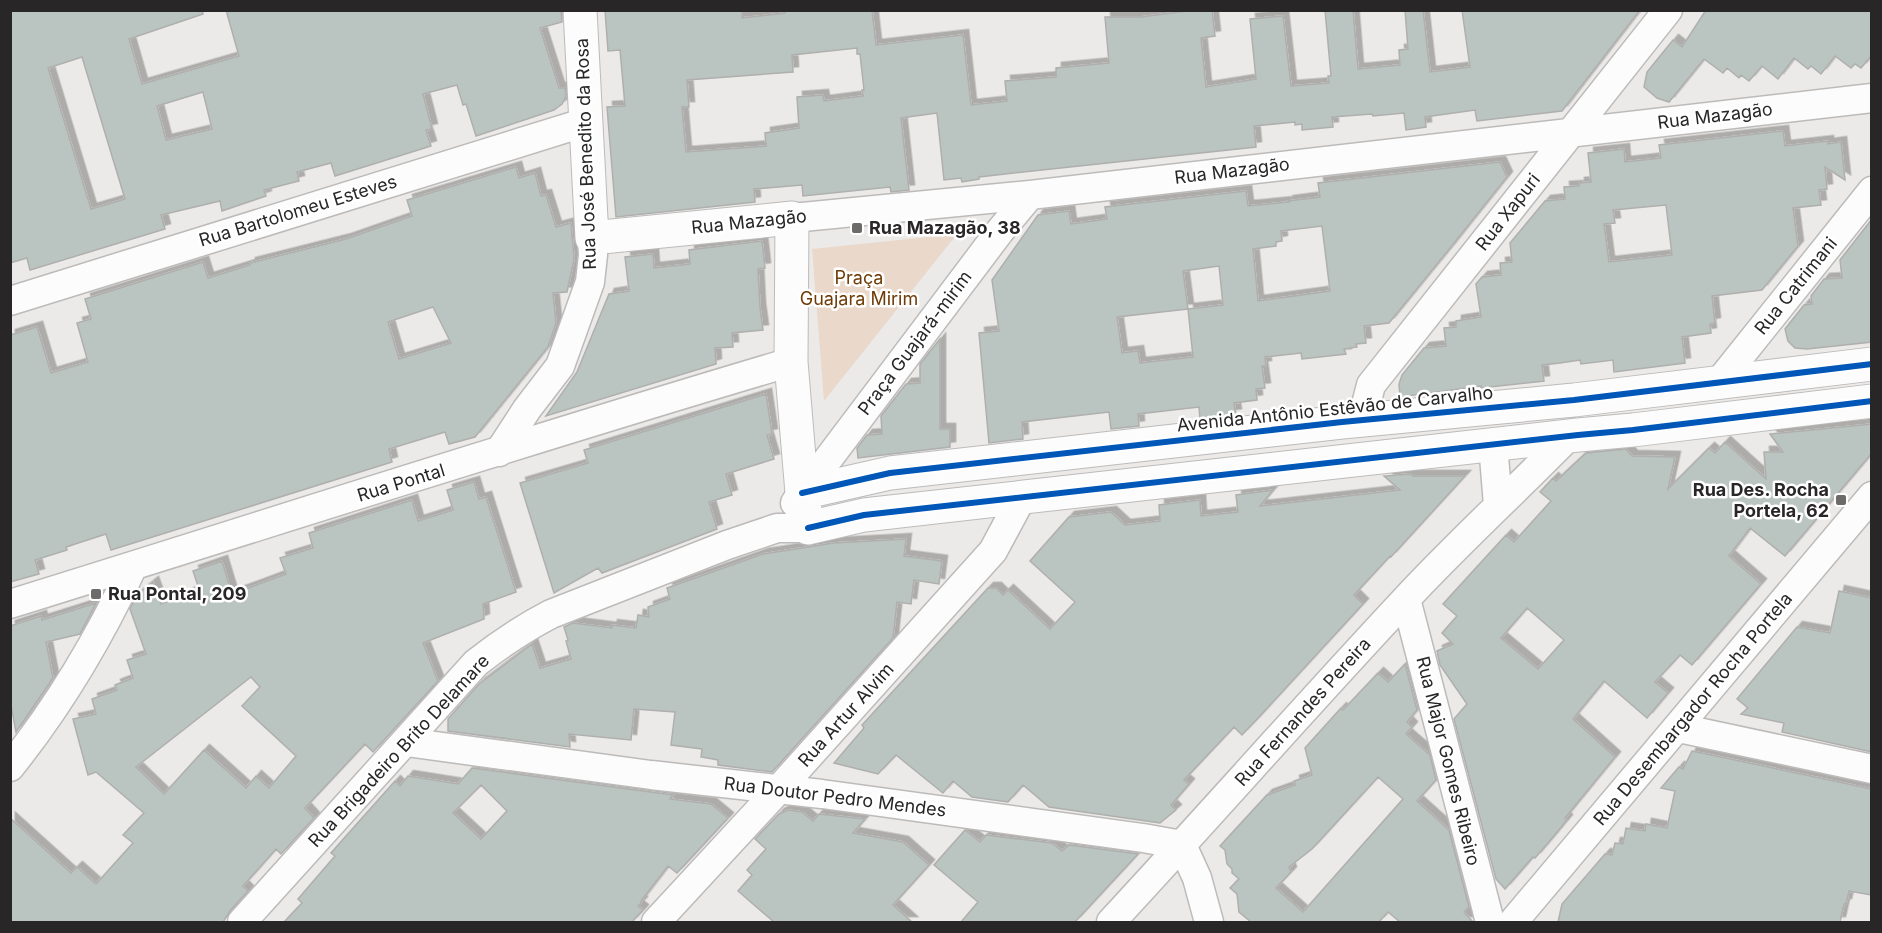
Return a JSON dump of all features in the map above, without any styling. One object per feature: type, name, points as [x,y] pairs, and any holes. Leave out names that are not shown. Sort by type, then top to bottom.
[{"type":"street","name":"Rua José Benedito da Rosa","points":[[500,452],[527,409],[560,366],[590,282],[593,255],[580,10]]},
{"type":"street","name":"Rua Xapuri","points":[[1362,420],[1371,385],[1668,10]]},
{"type":"street","name":"Rua Mazagão","points":[[592,238],[1030,195],[1872,98]]},
{"type":"street","name":"Rua Bartolomeu Esteves","points":[[10,301],[586,122]]},
{"type":"street","name":"Rua Catrimani","points":[[1720,381],[1872,191]]},
{"type":"street","name":"Praça Guajará-mirim","points":[[802,493],[1000,231],[1030,195]]},
{"type":"street","points":[[792,218],[791,362],[802,493],[792,528],[864,515],[1633,430],[1872,401]]},
{"type":"street","name":"Rua Pontal","points":[[10,604],[791,362]]},
{"type":"street","name":"Avenida Antônio Estêvão de Carvalho","points":[[802,493],[890,472],[1362,420],[1574,400],[1872,364]]},
{"type":"street","points":[[1633,430],[1622,423],[1618,411],[1623,399],[1635,393]]},
{"type":"street","points":[[1574,400],[1581,404],[1587,414],[1585,424],[1574,435]]},
{"type":"street","name":"Rua Fernandes Pereira","points":[[1111,922],[1406,598],[1498,505],[1513,494],[1574,435]]},
{"type":"street","points":[[1493,444],[1498,505]]},
{"type":"street","name":"Rua Artur Alvim","points":[[657,922],[993,551],[1022,497]]},
{"type":"street","name":"Rua Desembargador Rocha Portela","points":[[1513,922],[1868,505]]},
{"type":"street","name":"Rua Brigadeiro Brito Delamare","points":[[242,922],[476,663],[525,627],[551,614],[728,545],[792,528]]},
{"type":"street","points":[[10,767],[66,690],[116,603],[133,566]]},
{"type":"street","name":"Rua Major Gomes Ribeiro","points":[[1406,598],[1490,922]]},
{"type":"street","points":[[1678,728],[1872,769]]},
{"type":"street","name":"Rua Doutor Pedro Mendes","points":[[406,742],[651,775],[779,789],[1182,845]]},
{"type":"street","points":[[1182,845],[1197,878],[1209,922]]},
{"type":"green space","name":"Praça Guajara Mirim","points":[[957,234],[824,401],[812,249]]},
{"type":"building","points":[[10,10],[202,10],[203,14],[129,39],[142,84],[239,56],[226,10],[561,10],[562,22],[540,28],[559,88],[565,88],[566,96],[562,104],[554,110],[476,136],[466,104],[463,105],[457,85],[423,94],[432,129],[426,130],[431,146],[335,176],[331,163],[297,172],[299,181],[264,190],[266,196],[222,211],[220,201],[161,215],[165,229],[30,270],[27,258],[10,263]],"holes":[[[82,57],[125,199],[91,209],[48,68]],[[203,92],[212,129],[166,140],[157,106]]]},
{"type":"building","points":[[605,10],[742,10],[742,18],[785,13],[785,10],[872,10],[876,45],[963,35],[971,105],[1007,101],[1005,81],[1056,77],[1056,68],[1109,63],[1105,17],[1141,17],[1212,10],[1215,36],[1201,38],[1206,87],[1256,79],[1250,19],[1283,16],[1291,86],[1329,83],[1328,76],[1331,76],[1325,10],[1353,10],[1358,69],[1400,65],[1399,50],[1408,49],[1405,10],[1423,10],[1430,72],[1470,67],[1462,10],[1640,10],[1562,111],[1477,121],[1475,110],[1425,117],[1426,127],[1406,130],[1404,113],[1332,117],[1333,127],[1302,130],[1302,124],[1295,125],[1295,122],[1254,126],[1256,147],[979,177],[979,179],[962,182],[961,178],[944,180],[937,113],[901,118],[909,190],[891,192],[890,187],[803,196],[802,185],[754,189],[755,202],[616,217],[607,107],[625,106],[620,50],[608,51]],"holes":[[[857,48],[857,54],[860,54],[863,96],[824,101],[823,95],[797,97],[799,128],[765,133],[766,146],[686,152],[682,107],[689,107],[687,80],[793,72],[792,55]]]},
{"type":"building","points":[[1706,10],[1872,10],[1872,55],[1861,68],[1855,64],[1851,68],[1835,56],[1821,74],[1811,66],[1808,69],[1794,58],[1778,79],[1762,66],[1749,81],[1741,75],[1739,78],[1727,68],[1723,73],[1704,59],[1669,102],[1657,98],[1644,87],[1647,72],[1673,40],[1682,47]]},
{"type":"building","points":[[1783,131],[1785,146],[1828,141],[1828,144],[1841,142],[1845,180],[1825,167],[1827,189],[1819,190],[1821,205],[1793,208],[1798,246],[1762,290],[1712,296],[1715,323],[1710,324],[1711,333],[1682,337],[1685,363],[1614,372],[1613,360],[1581,364],[1580,360],[1542,365],[1544,381],[1481,388],[1481,386],[1400,397],[1399,384],[1402,375],[1424,348],[1446,346],[1444,328],[1456,327],[1456,321],[1481,317],[1476,284],[1482,277],[1501,275],[1500,263],[1512,262],[1510,243],[1545,201],[1565,199],[1564,187],[1591,182],[1588,153],[1624,149],[1625,162],[1661,158],[1659,145]],"holes":[[[1666,205],[1672,255],[1609,262],[1604,224],[1615,223],[1613,210]]]},
{"type":"building","points":[[1500,162],[1507,177],[1389,323],[1364,326],[1366,343],[1344,349],[1346,354],[1302,359],[1301,353],[1265,357],[1266,366],[1262,366],[1265,388],[1256,389],[1257,400],[1234,403],[1236,414],[1200,419],[1199,407],[1138,414],[1139,426],[1111,429],[1109,412],[1022,422],[1023,439],[989,443],[979,333],[999,331],[992,280],[1038,215],[1069,211],[1071,224],[1107,219],[1105,207],[1246,191],[1248,206],[1289,202],[1320,197],[1318,183]],"holes":[[[1322,226],[1330,291],[1258,301],[1253,249],[1276,246],[1276,242],[1282,241],[1281,231]],[[1219,266],[1223,305],[1188,309],[1183,271]],[[1188,309],[1193,357],[1140,363],[1138,351],[1122,353],[1117,317]]]},
{"type":"building","points":[[516,167],[519,178],[535,173],[541,196],[546,195],[556,227],[571,223],[574,259],[567,292],[553,293],[556,323],[548,347],[475,437],[449,444],[445,432],[389,449],[392,462],[111,550],[106,534],[35,560],[39,574],[10,582],[10,335],[37,327],[51,373],[88,362],[77,323],[91,319],[85,299],[203,262],[208,278],[250,265],[250,263],[346,239],[412,216],[407,200]],"holes":[[[433,307],[451,343],[399,359],[388,322]]]},
{"type":"building","points":[[1872,219],[1872,342],[1807,349],[1795,348],[1788,341],[1785,329],[1804,305],[1812,304],[1811,296],[1824,279],[1842,278],[1840,260]]},
{"type":"building","points":[[762,241],[765,268],[758,269],[763,330],[732,333],[733,347],[715,348],[716,364],[546,416],[577,372],[609,294],[629,291],[625,257],[653,254],[654,268],[690,264],[689,250]]},
{"type":"building","points":[[940,339],[940,429],[950,429],[950,447],[858,458],[857,448],[867,435],[882,434],[881,416],[906,384],[920,383],[920,364]]},
{"type":"building","points":[[766,394],[772,434],[767,435],[774,459],[726,474],[732,495],[709,502],[717,529],[602,573],[598,568],[554,593],[520,483],[588,463],[584,450]]},
{"type":"building","points":[[1872,424],[1872,453],[1785,556],[1750,528],[1729,556],[1761,584],[1692,665],[1680,655],[1655,682],[1668,693],[1647,718],[1604,681],[1573,719],[1615,757],[1565,818],[1567,820],[1548,843],[1505,889],[1496,879],[1454,719],[1467,704],[1440,665],[1437,651],[1453,644],[1442,633],[1457,616],[1443,604],[1506,535],[1514,542],[1551,501],[1540,492],[1553,478],[1556,481],[1586,453],[1626,449],[1632,456],[1675,457],[1668,489],[1709,448],[1715,453],[1725,442],[1766,479],[1764,452],[1783,452],[1770,434]],"holes":[[[1527,608],[1564,640],[1538,669],[1501,638]]]},
{"type":"building","points":[[1410,474],[1413,476],[1465,476],[1354,595],[1363,604],[1260,716],[1242,735],[1234,727],[1184,780],[1189,784],[1171,805],[1176,810],[1160,823],[1049,807],[1023,785],[1008,802],[972,797],[953,781],[943,793],[896,755],[878,774],[834,763],[864,728],[862,725],[988,588],[996,588],[1003,595],[1008,590],[1050,629],[1075,602],[1030,561],[1069,517],[1111,512],[1125,525],[1160,521],[1159,505],[1200,500],[1201,516],[1238,512],[1236,495],[1273,490],[1260,506],[1400,490],[1384,476]]},
{"type":"building","points":[[474,482],[479,499],[486,497],[516,592],[483,604],[484,619],[423,643],[438,681],[373,752],[365,744],[305,808],[314,818],[281,854],[276,849],[243,886],[248,891],[223,922],[10,922],[10,818],[71,873],[77,867],[96,884],[133,843],[123,835],[144,813],[96,772],[88,775],[73,719],[96,714],[92,699],[117,690],[115,685],[133,678],[127,660],[146,654],[130,609],[137,595],[153,582],[161,604],[199,589],[193,571],[222,561],[232,594],[286,574],[280,558],[313,548],[309,533],[412,500],[418,521],[453,510],[447,490]],"holes":[[[251,677],[260,687],[242,706],[296,756],[269,788],[256,776],[246,788],[204,750],[164,794],[136,767]]]},
{"type":"building","points":[[906,539],[904,556],[942,561],[939,584],[914,580],[911,604],[897,602],[893,638],[772,772],[718,765],[718,760],[701,757],[702,749],[671,745],[675,712],[634,709],[631,740],[569,734],[570,747],[448,731],[448,719],[479,684],[532,644],[540,668],[571,659],[564,627],[573,623],[612,628],[612,625],[636,628],[638,615],[649,617],[648,607],[670,599],[667,588],[763,554],[834,543]]},
{"type":"building","points":[[1839,591],[1872,598],[1872,752],[1782,732],[1784,723],[1741,714],[1748,708],[1737,699],[1797,627],[1830,633]]},
{"type":"building","points":[[96,603],[80,634],[46,642],[53,678],[16,732],[10,700],[10,626],[41,616],[42,620]]},
{"type":"building","points":[[1405,664],[1417,710],[1407,722],[1412,727],[1406,734],[1430,755],[1436,780],[1417,801],[1449,830],[1469,907],[1464,912],[1473,922],[1400,922],[1388,912],[1379,922],[1251,922],[1239,912],[1237,894],[1230,888],[1239,879],[1232,873],[1232,869],[1227,864],[1225,850],[1220,846],[1267,795],[1295,785],[1294,781],[1312,775],[1305,748],[1341,708],[1343,710],[1378,673],[1388,682]],"holes":[[[1378,777],[1403,799],[1303,912],[1276,888],[1291,872],[1289,867],[1312,849]]]},
{"type":"building","points":[[1692,751],[1872,789],[1872,895],[1849,891],[1840,922],[1558,922],[1562,904],[1605,854],[1612,855],[1615,843],[1623,844],[1626,828],[1645,831],[1646,824],[1667,828],[1675,791],[1661,788],[1679,767],[1683,769]]},
{"type":"building","points":[[472,768],[673,795],[670,799],[711,804],[728,818],[677,873],[668,866],[641,901],[638,906],[643,910],[632,922],[284,922],[302,903],[298,899],[335,856],[331,853],[395,781],[400,786],[408,776],[458,784]],"holes":[[[481,785],[507,811],[481,839],[453,813]]]},
{"type":"building","points":[[788,810],[802,812],[813,821],[819,814],[865,819],[853,833],[903,842],[929,865],[893,905],[912,922],[774,922],[738,891],[752,875],[747,870],[766,849],[755,839],[779,814]]},
{"type":"building","points":[[965,830],[980,842],[986,835],[1052,843],[1062,851],[1069,845],[1138,854],[1075,922],[961,922],[978,902],[934,865]]},
{"type":"cycle path","points":[[802,493],[890,473],[1342,422],[1574,400],[1872,364]]},
{"type":"cycle path","points":[[808,528],[864,515],[1633,430],[1872,401]]},
{"type":"place","name":"Rua Mazagão, 38","points":[[857,228]]},
{"type":"place","name":"Rua Des. Rocha Portela, 62","points":[[1841,500]]},
{"type":"place","name":"Rua Pontal, 209","points":[[96,594]]}]
